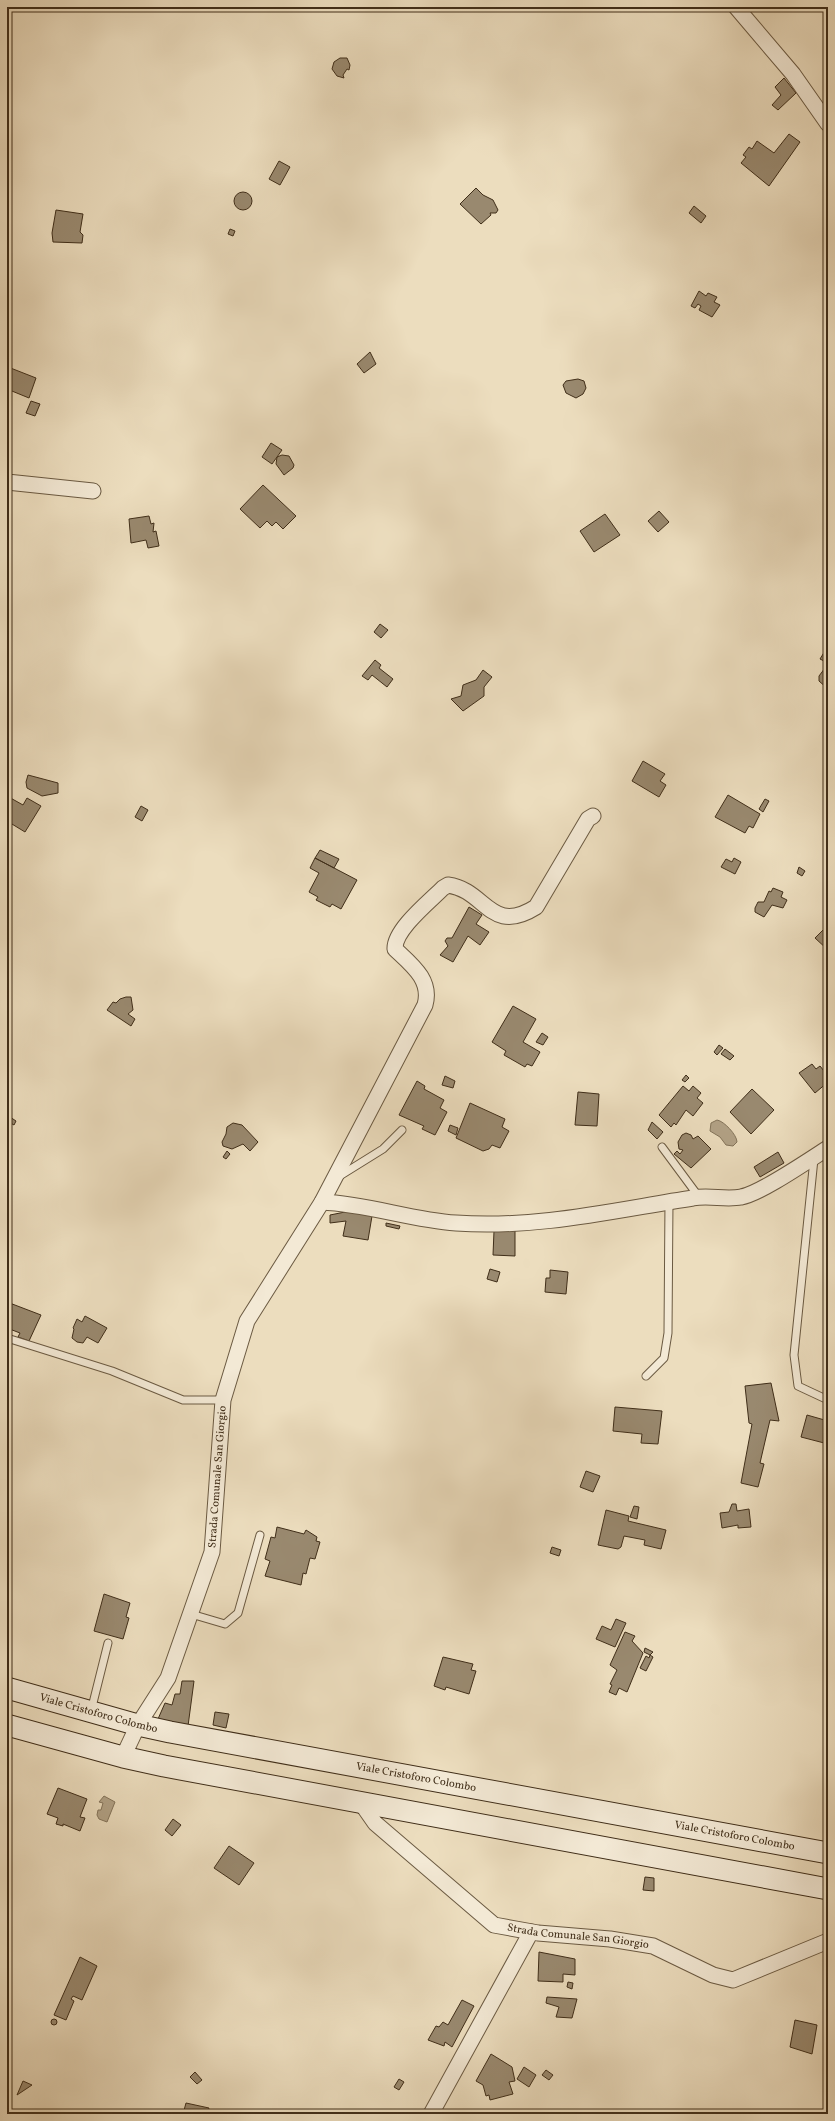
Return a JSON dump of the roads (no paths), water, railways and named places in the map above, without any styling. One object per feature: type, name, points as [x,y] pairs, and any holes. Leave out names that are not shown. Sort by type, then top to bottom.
[{"type":"main road","name":"Viale Cristoforo Colombo","points":[[7,1688],[138,1725],[828,1852]]},
{"type":"main road","points":[[7,1725],[123,1757],[828,1890]]},
{"type":"street","points":[[736,7],[793,74],[828,124]]},
{"type":"street","points":[[7,482],[93,491]]},
{"type":"street","name":"Strada Comunale San Giorgio","points":[[123,1757],[138,1725],[168,1678],[212,1552],[223,1400],[247,1321],[322,1202],[425,1005],[428,995],[426,986],[419,973],[395,949],[395,943],[399,933],[443,888],[448,885],[464,890],[501,915],[508,917],[522,916],[536,907],[588,819],[593,816]]},
{"type":"street","points":[[322,1202],[346,1203],[416,1218],[465,1223],[535,1223],[699,1197],[742,1197],[763,1187],[828,1148]]},
{"type":"street","name":"Strada Comunale San Giorgio","points":[[361,1803],[375,1823],[494,1925],[531,1932],[653,1946],[713,1975],[733,1980],[828,1941]]},
{"type":"street","points":[[431,2114],[531,1932]]},
{"type":"lane","points":[[333,1180],[383,1149],[402,1130]]},
{"type":"lane","points":[[662,1146],[699,1197]]},
{"type":"lane","points":[[814,1156],[794,1355],[798,1386],[828,1400]]},
{"type":"lane","points":[[646,1376],[664,1358],[668,1333],[670,1201]]},
{"type":"lane","points":[[7,1338],[112,1371],[183,1400],[223,1400]]},
{"type":"lane","points":[[191,1614],[225,1624],[238,1613],[260,1535]]},
{"type":"lane","points":[[91,1712],[108,1643]]}]
